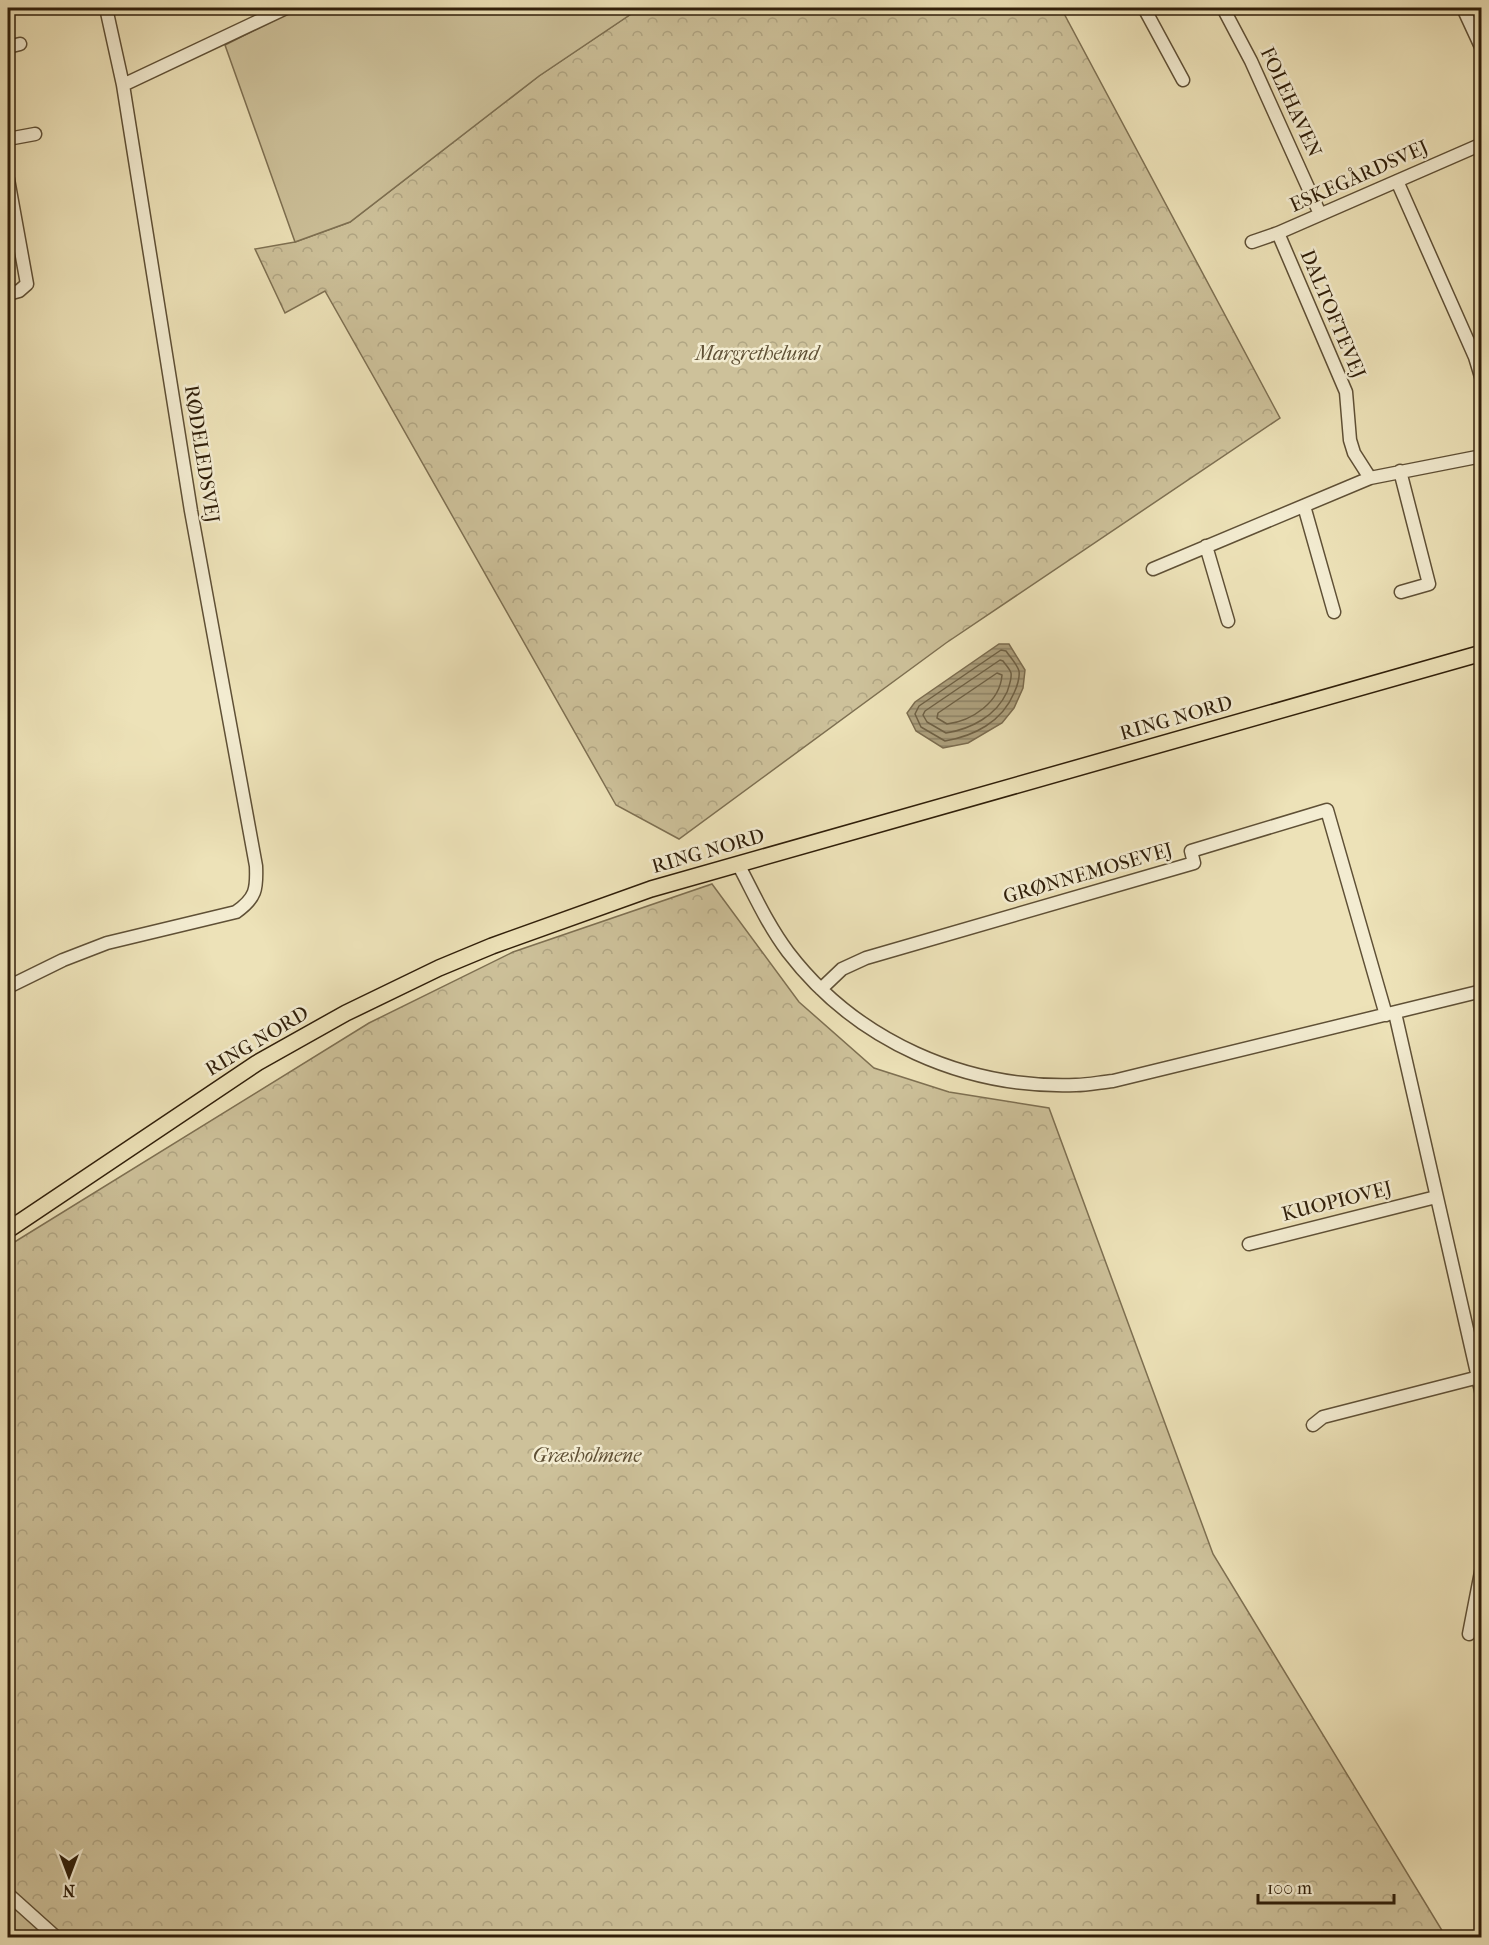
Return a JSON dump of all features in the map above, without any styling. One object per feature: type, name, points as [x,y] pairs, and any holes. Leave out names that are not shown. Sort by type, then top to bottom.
[{"type":"main road","name":"RING NORD","points":[[8,1230],[257,1063],[346,1013],[439,968],[492,946],[651,889],[1482,653]]},
{"type":"street","name":"RØDELEDSVEJ","points":[[8,987],[63,960],[107,943],[224,915],[246,905],[256,888],[256,866],[189,500],[123,85],[106,8]]},
{"type":"street","points":[[123,85],[286,8]]},
{"type":"street","points":[[1144,8],[1183,80]]},
{"type":"street","name":"FOLEHAVEN","points":[[1223,8],[1251,61],[1320,214]]},
{"type":"street","points":[[1463,8],[1482,49]]},
{"type":"street","points":[[8,139],[34,134]]},
{"type":"street","name":"ESKEGÅRDSVEJ","points":[[1252,242],[1278,233],[1482,144]]},
{"type":"street","points":[[8,179],[9,195],[27,284],[19,291],[8,294]]},
{"type":"street","points":[[1397,181],[1475,357],[1482,380]]},
{"type":"street","name":"DALTOFTEVEJ","points":[[1278,233],[1346,392],[1350,440],[1354,453],[1370,478]]},
{"type":"street","points":[[1153,569],[1370,478],[1482,456]]},
{"type":"street","points":[[1400,471],[1429,584],[1401,592]]},
{"type":"street","points":[[1304,506],[1334,612]]},
{"type":"street","points":[[1206,546],[1228,621]]},
{"type":"street","name":"GRØNNEMOSEVEJ","points":[[821,989],[842,969],[866,958],[1194,863],[1191,851],[1327,810],[1390,1014]]},
{"type":"street","points":[[738,864],[761,912],[776,935],[821,989],[862,1022],[910,1052],[960,1071],[986,1077],[1037,1084],[1078,1085],[1113,1081],[1482,990]]},
{"type":"street","points":[[1390,1014],[1482,1395]]},
{"type":"street","name":"KUOPIOVEJ","points":[[1248,1244],[1436,1197]]},
{"type":"street","points":[[1313,1425],[1323,1417],[1479,1377]]},
{"type":"street","points":[[1469,1635],[1482,1567]]},
{"type":"street","points":[[8,1894],[57,1938]]},
{"type":"green space","points":[[299,8],[640,8],[539,76],[350,222],[295,242],[225,45]]},
{"type":"green space","name":"Margrethelund","points":[[640,8],[1061,8],[1280,418],[946,643],[679,839],[616,805],[325,291],[285,313],[255,249],[295,242],[350,222],[539,76]]},
{"type":"green space","name":"Græsholmene","points":[[712,884],[799,1002],[874,1068],[949,1092],[1049,1108],[1213,1554],[1446,1937],[8,1938],[8,1246],[369,1023],[513,952]]},
{"type":"water","points":[[999,644],[1009,644],[1025,670],[1023,688],[1014,708],[1002,723],[968,743],[943,748],[916,731],[907,713],[915,702]]}]
